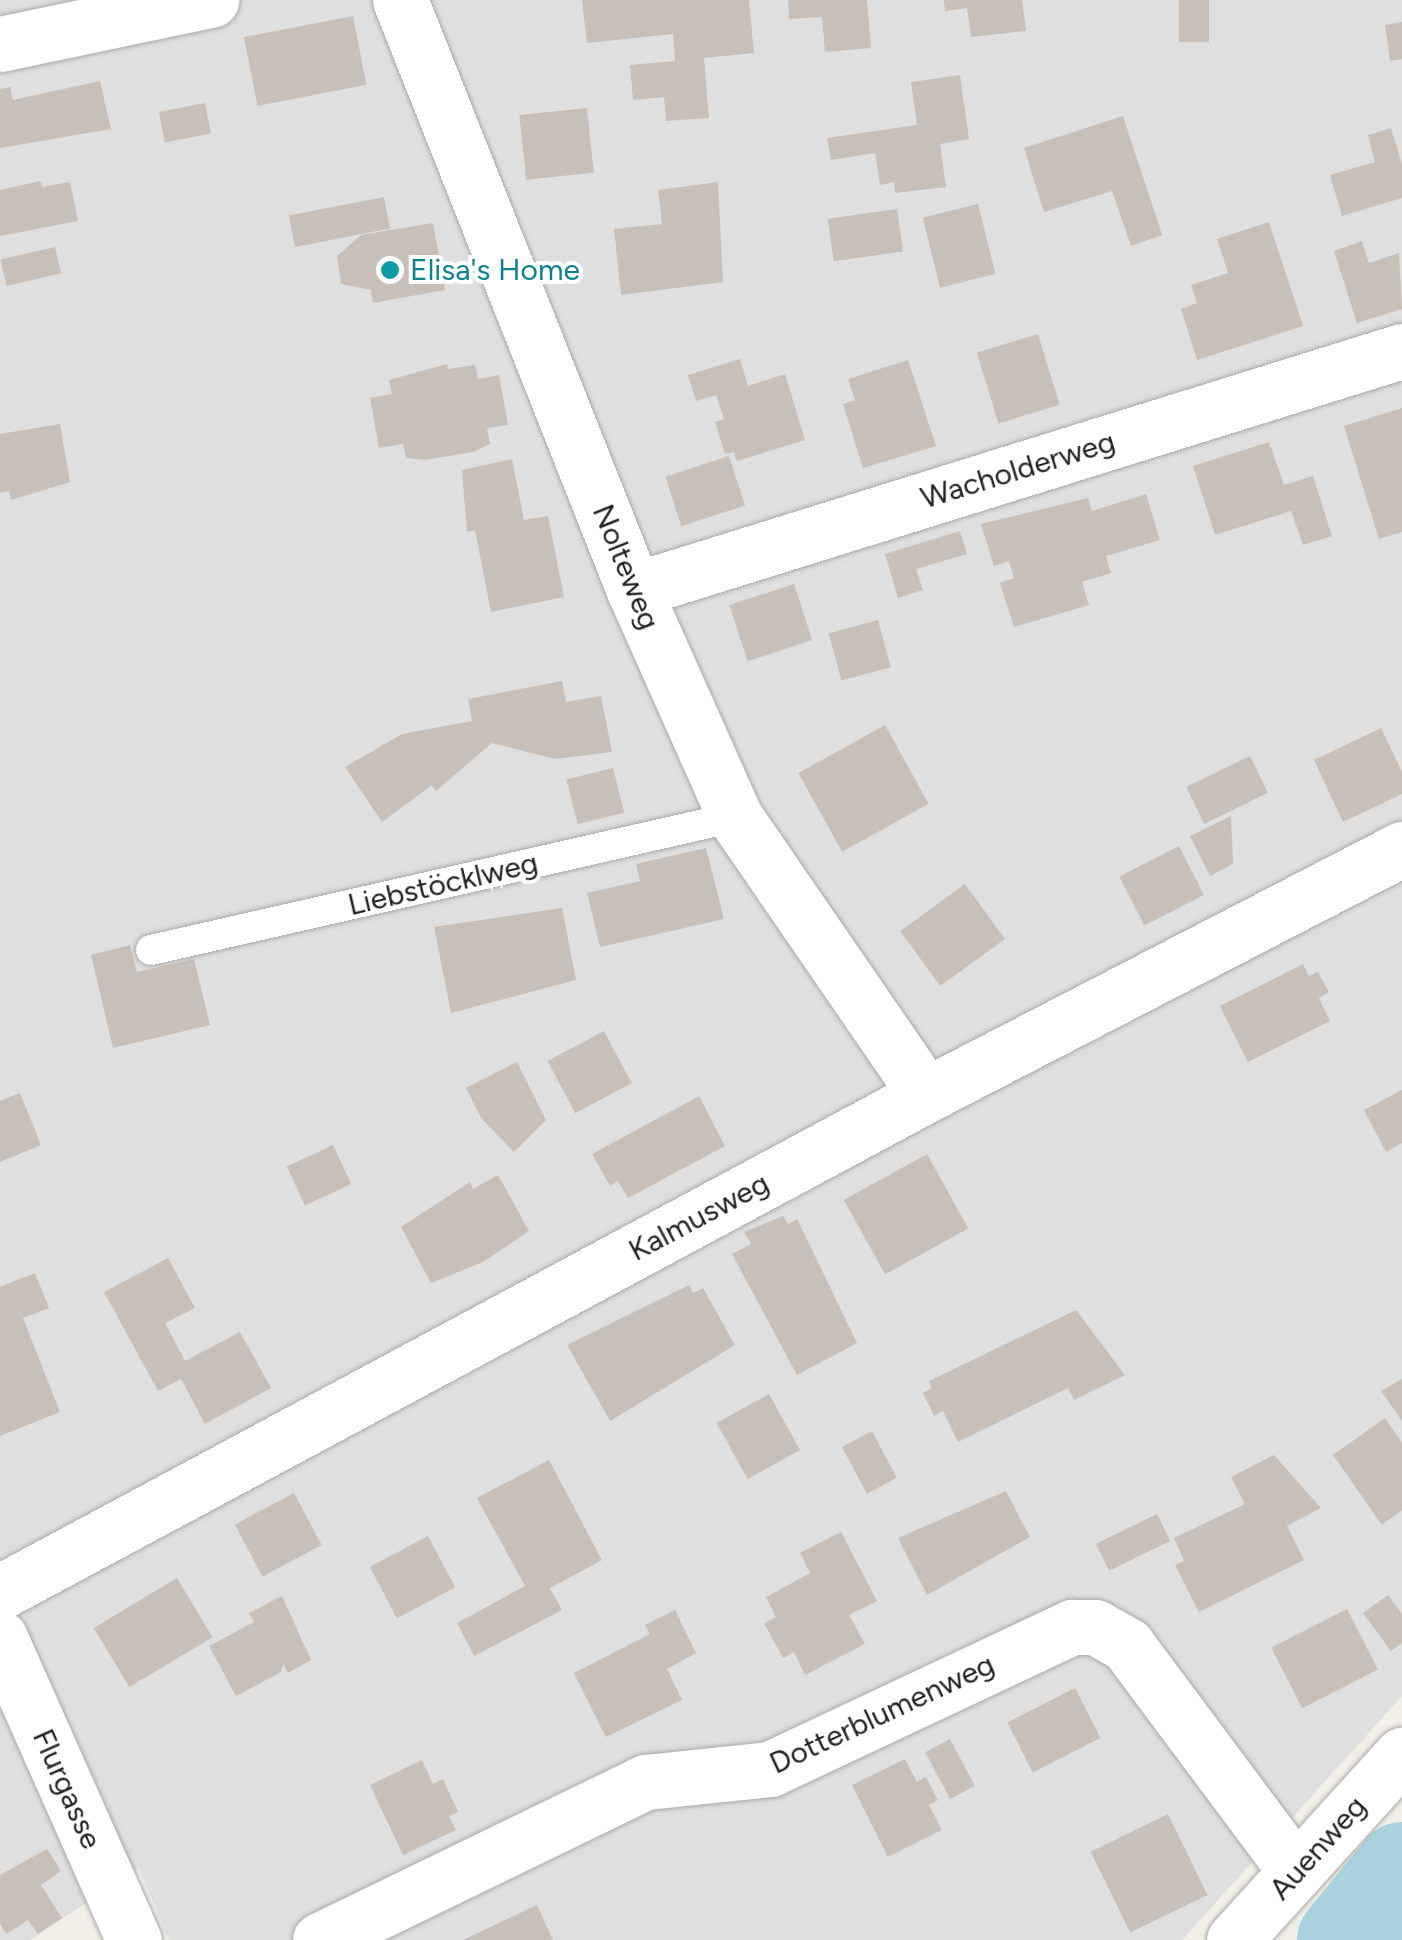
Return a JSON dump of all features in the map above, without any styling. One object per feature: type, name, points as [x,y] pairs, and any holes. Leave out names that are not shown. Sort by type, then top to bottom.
[{"type":"street","points":[[0,44],[211,0]]},
{"type":"street","name":"Nolteweg","points":[[400,0],[634,590],[735,817],[926,1095]]},
{"type":"street","name":"Wacholderweg","points":[[634,590],[1402,351]]},
{"type":"street","name":"Kalmusweg","points":[[0,1592],[926,1095],[1402,849]]},
{"type":"street","name":"Dotterblumenweg","points":[[320,1940],[646,1782],[770,1769],[1072,1627],[1094,1627],[1127,1645],[1296,1872]]},
{"type":"street","name":"Flurgasse","points":[[0,1638],[134,1940]]},
{"type":"street","name":"Auenweg","points":[[1234,1940],[1402,1755]]},
{"type":"lane","name":"Liebstöcklweg","points":[[151,950],[735,817]]},
{"type":"shaded area","points":[[0,0],[1402,0],[1402,1696],[1182,1940],[169,1940],[139,1868],[30,1940],[0,1940]]},
{"type":"green space","points":[[1402,1825],[1402,1940],[1300,1940]]},
{"type":"building","points":[[582,0],[749,0],[754,53],[704,58],[709,118],[666,121],[664,97],[633,100],[630,65],[675,61],[673,34],[587,43]]},
{"type":"building","points":[[788,0],[867,0],[871,48],[825,52],[822,17],[789,19]]},
{"type":"building","points":[[944,0],[1022,0],[1026,31],[971,37],[967,8],[945,11]]},
{"type":"building","points":[[1179,0],[1209,0],[1209,42],[1179,42]]},
{"type":"building","points":[[353,16],[366,85],[257,106],[244,37]]},
{"type":"building","points":[[1402,22],[1402,59],[1390,61],[1385,25]]},
{"type":"building","points":[[960,75],[969,139],[940,144],[946,187],[895,193],[894,182],[880,185],[875,153],[831,160],[827,138],[917,125],[911,82]]},
{"type":"building","points":[[100,81],[111,129],[0,148],[0,89],[10,87],[13,100]]},
{"type":"building","points":[[205,103],[211,133],[165,142],[159,112]]},
{"type":"building","points":[[587,108],[594,173],[526,180],[519,115]]},
{"type":"building","points":[[1123,116],[1162,235],[1131,246],[1112,191],[1044,212],[1024,148]]},
{"type":"building","points":[[1391,128],[1402,164],[1402,198],[1342,216],[1330,175],[1375,162],[1368,135]]},
{"type":"building","points":[[41,181],[42,187],[70,182],[78,221],[0,236],[0,190]]},
{"type":"building","points":[[718,182],[723,282],[621,295],[614,229],[662,224],[658,190]]},
{"type":"building","points":[[384,197],[390,228],[295,247],[289,216]]},
{"type":"building","points":[[978,204],[995,274],[940,288],[923,218]]},
{"type":"building","points":[[897,209],[903,252],[834,261],[828,219]]},
{"type":"building","points":[[1269,222],[1303,326],[1197,360],[1181,309],[1197,303],[1191,285],[1228,273],[1217,239]]},
{"type":"building","name":"Elisa's Home","points":[[433,223],[445,290],[373,303],[371,290],[341,284],[337,256],[361,235]]},
{"type":"building","points":[[1362,241],[1369,263],[1399,253],[1402,309],[1357,323],[1334,251]]},
{"type":"building","points":[[55,247],[61,273],[7,286],[0,260]]},
{"type":"building","points":[[1038,334],[1060,405],[998,423],[977,353]]},
{"type":"building","points":[[740,359],[748,386],[785,374],[805,440],[737,461],[734,452],[725,454],[715,422],[724,419],[716,395],[696,401],[688,375]]},
{"type":"building","points":[[908,360],[936,446],[863,468],[843,404],[855,400],[848,379]]},
{"type":"building","points":[[447,364],[448,369],[475,365],[478,379],[499,375],[508,425],[487,428],[490,444],[473,452],[425,460],[406,458],[403,444],[379,448],[370,398],[392,394],[389,380]]},
{"type":"building","points":[[1402,408],[1402,532],[1379,539],[1344,426]]},
{"type":"building","points":[[60,424],[70,482],[11,500],[9,491],[0,493],[0,434]]},
{"type":"building","points":[[1269,442],[1284,485],[1313,476],[1332,536],[1303,545],[1291,511],[1215,535],[1193,466]]},
{"type":"building","points":[[729,456],[745,505],[681,526],[665,477]]},
{"type":"building","points":[[512,459],[524,520],[548,516],[564,597],[491,612],[475,530],[467,532],[462,470]]},
{"type":"building","points":[[1146,494],[1160,540],[1106,556],[1111,573],[1082,582],[1089,605],[1014,627],[1000,583],[1014,578],[1009,561],[994,566],[981,524],[1088,498],[1092,511]]},
{"type":"building","points":[[960,531],[967,554],[916,569],[923,590],[898,598],[885,554]]},
{"type":"building","points":[[794,584],[812,640],[748,661],[729,605]]},
{"type":"building","points":[[878,620],[891,667],[841,681],[829,633]]},
{"type":"building","points":[[562,681],[566,702],[601,696],[612,752],[555,759],[492,743],[436,791],[432,785],[382,822],[345,767],[402,734],[472,721],[468,699]]},
{"type":"building","points":[[885,725],[929,804],[842,852],[798,773]]},
{"type":"building","points":[[1381,728],[1402,772],[1402,794],[1343,822],[1314,760]]},
{"type":"building","points":[[1250,756],[1268,793],[1204,824],[1186,787]]},
{"type":"building","points":[[613,768],[624,813],[578,824],[566,780]]},
{"type":"building","points":[[1231,816],[1233,864],[1210,876],[1190,836]]},
{"type":"building","points":[[1179,846],[1204,895],[1144,925],[1119,876]]},
{"type":"building","points":[[706,848],[724,919],[600,947],[587,893],[640,881],[636,864]]},
{"type":"building","points":[[965,884],[1005,939],[940,986],[900,931]]},
{"type":"building","points":[[562,908],[576,980],[451,1013],[434,927]]},
{"type":"building","points":[[130,945],[137,972],[194,959],[210,1025],[113,1048],[91,955]]},
{"type":"building","points":[[1303,964],[1309,976],[1318,972],[1329,992],[1319,998],[1330,1021],[1248,1062],[1220,1006]]},
{"type":"building","points":[[604,1031],[632,1083],[575,1113],[547,1061]]},
{"type":"building","points":[[517,1062],[546,1120],[514,1152],[481,1118],[466,1088]]},
{"type":"building","points":[[1402,1090],[1402,1143],[1386,1152],[1364,1110]]},
{"type":"building","points":[[20,1093],[41,1145],[0,1162],[0,1101]]},
{"type":"building","points":[[699,1096],[725,1146],[628,1198],[618,1181],[610,1186],[592,1154]]},
{"type":"building","points":[[333,1145],[351,1184],[305,1206],[287,1167]]},
{"type":"building","points":[[927,1154],[968,1228],[885,1274],[844,1200]]},
{"type":"building","points":[[498,1175],[529,1231],[483,1262],[431,1283],[401,1227],[470,1182],[473,1189]]},
{"type":"building","points":[[783,1216],[788,1224],[797,1219],[857,1343],[797,1375],[732,1254],[751,1244],[744,1232]]},
{"type":"building","points":[[168,1258],[195,1308],[165,1323],[185,1361],[240,1332],[271,1388],[205,1424],[181,1379],[158,1391],[104,1292]]},
{"type":"building","points":[[35,1273],[49,1308],[23,1318],[60,1412],[0,1436],[0,1287]]},
{"type":"building","points":[[689,1285],[693,1293],[703,1288],[735,1345],[610,1421],[567,1345]]},
{"type":"building","points":[[1076,1310],[1125,1375],[1074,1400],[1068,1388],[958,1442],[943,1411],[934,1416],[923,1393],[932,1388],[929,1381]]},
{"type":"building","points":[[1402,1379],[1402,1421],[1381,1391]]},
{"type":"building","points":[[769,1394],[800,1450],[748,1479],[717,1423]]},
{"type":"building","points":[[1385,1418],[1402,1443],[1402,1510],[1382,1525],[1333,1455]]},
{"type":"building","points":[[872,1431],[897,1478],[867,1494],[842,1447]]},
{"type":"building","points":[[1274,1455],[1321,1508],[1287,1526],[1304,1560],[1199,1612],[1175,1565],[1184,1561],[1174,1538],[1245,1504],[1231,1477]]},
{"type":"building","points":[[549,1460],[602,1560],[550,1588],[562,1610],[474,1656],[457,1623],[525,1586],[477,1498]]},
{"type":"building","points":[[1006,1491],[1030,1537],[927,1595],[898,1538]]},
{"type":"building","points":[[294,1493],[322,1545],[263,1577],[235,1524]]},
{"type":"building","points":[[1157,1514],[1170,1541],[1109,1571],[1096,1544]]},
{"type":"building","points":[[841,1532],[877,1601],[849,1615],[865,1644],[805,1675],[794,1652],[783,1658],[764,1623],[776,1617],[766,1597],[810,1573],[800,1553]]},
{"type":"building","points":[[428,1536],[455,1587],[397,1618],[370,1567]]},
{"type":"building","points":[[177,1578],[213,1637],[129,1687],[94,1628]]},
{"type":"building","points":[[1388,1595],[1402,1614],[1402,1643],[1391,1651],[1363,1613]]},
{"type":"building","points":[[282,1596],[311,1660],[288,1673],[283,1664],[281,1672],[236,1696],[209,1646],[254,1622],[249,1613]]},
{"type":"building","points":[[1347,1609],[1378,1670],[1302,1708],[1271,1648]]},
{"type":"building","points":[[675,1610],[696,1653],[667,1669],[682,1700],[606,1737],[574,1673],[650,1634],[645,1625]]},
{"type":"building","points":[[1075,1688],[1100,1738],[1033,1772],[1007,1723]]},
{"type":"building","points":[[950,1739],[975,1786],[950,1799],[925,1752]]},
{"type":"building","points":[[905,1759],[917,1782],[926,1777],[938,1800],[929,1805],[942,1830],[888,1857],[852,1785]]},
{"type":"building","points":[[422,1760],[433,1784],[443,1779],[458,1812],[449,1816],[456,1830],[403,1855],[370,1785]]},
{"type":"building","points":[[1168,1814],[1207,1895],[1130,1933],[1091,1852]]},
{"type":"building","points":[[47,1849],[61,1871],[41,1885],[62,1918],[38,1934],[28,1920],[6,1934],[0,1924],[0,1875]]},
{"type":"building","points":[[537,1905],[553,1940],[463,1940],[501,1922]]},
{"type":"waterway","points":[[1343,1940],[1402,1868]]},
{"type":"place","name":"Elisa's Home","points":[[390,270]]}]
